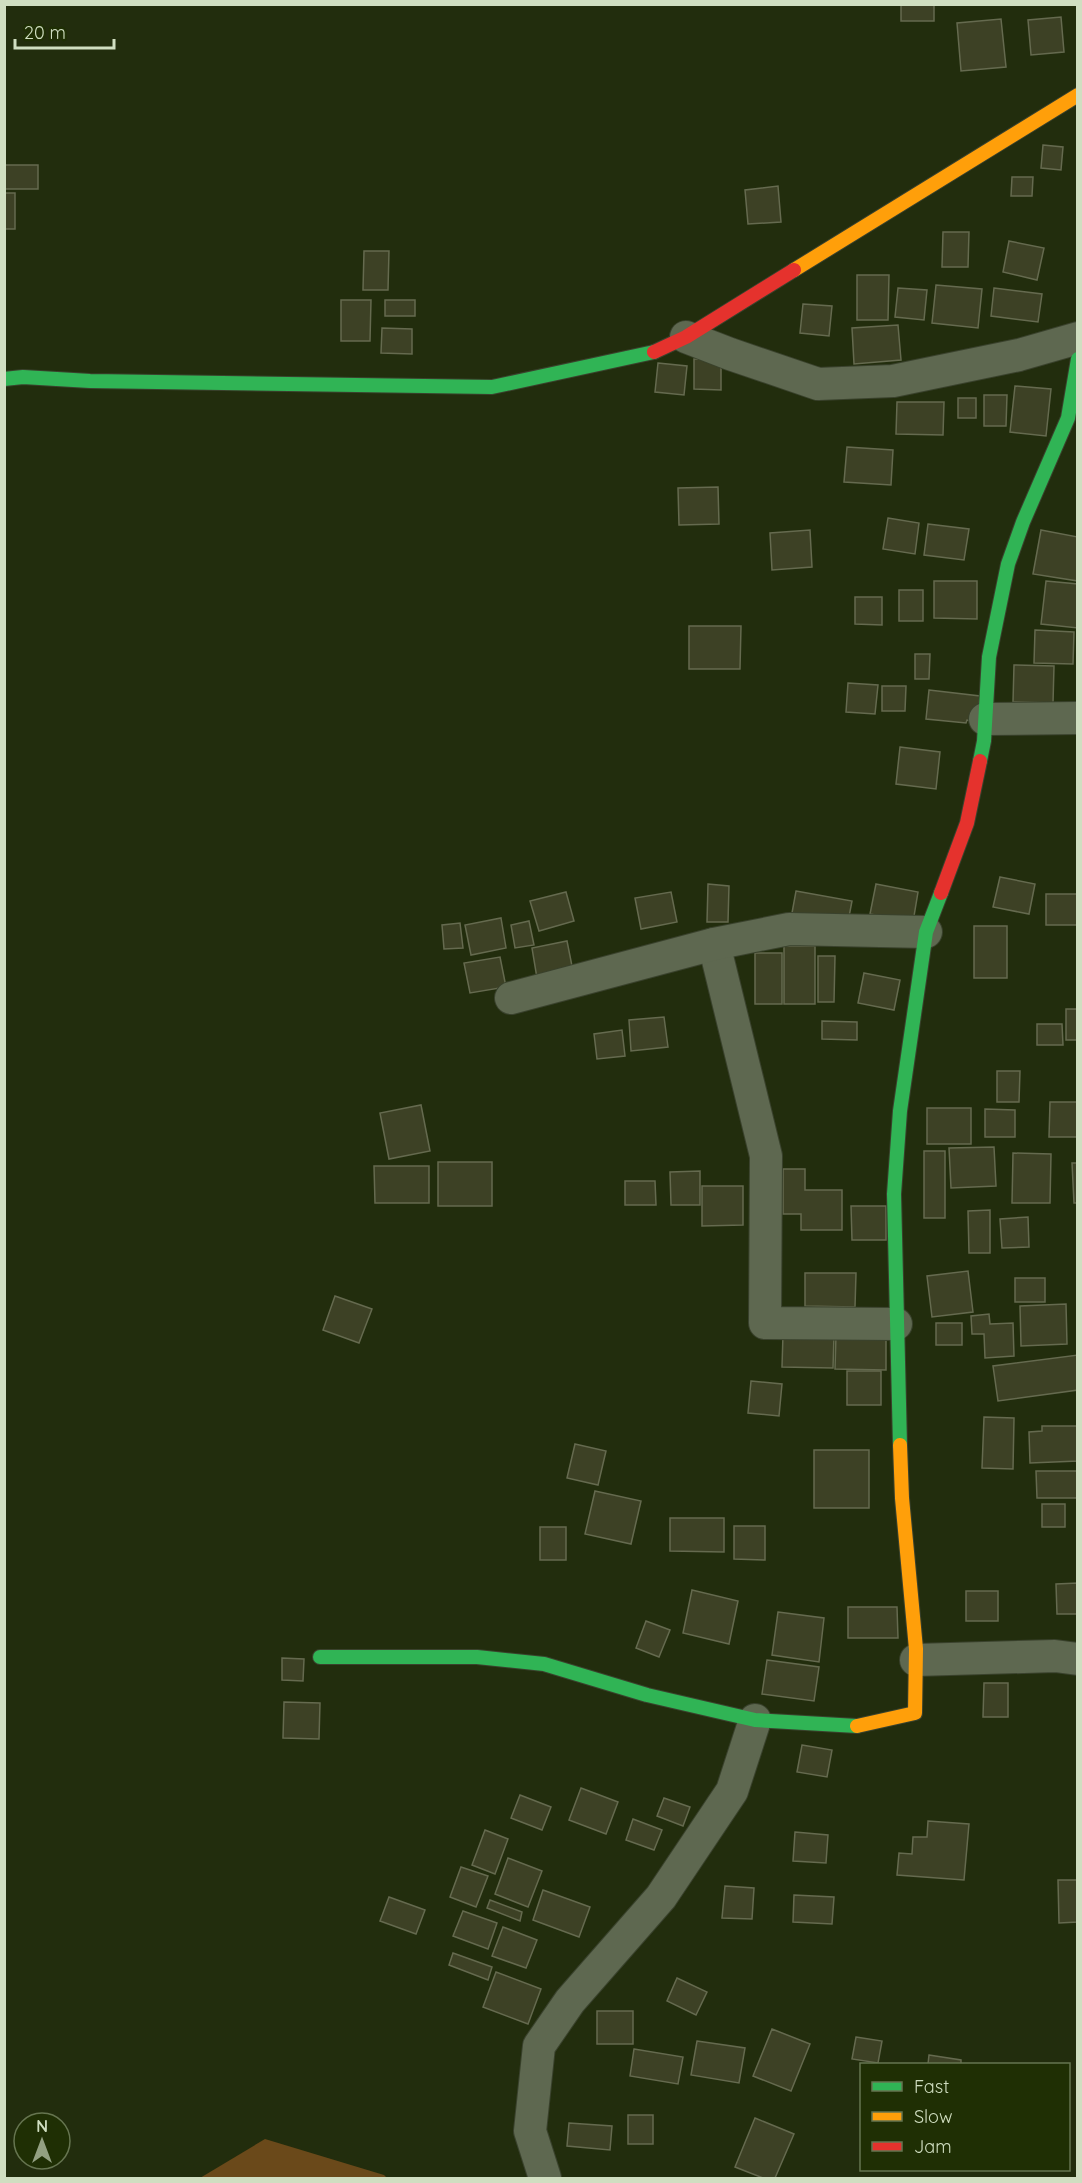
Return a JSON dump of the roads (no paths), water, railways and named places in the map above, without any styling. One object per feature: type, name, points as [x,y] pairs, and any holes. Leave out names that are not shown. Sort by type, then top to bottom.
[{"type":"street","points":[[4,379],[22,377],[102,381],[492,387],[650,354],[686,337],[1077,95]]},
{"type":"street","points":[[686,337],[818,384],[893,381],[1019,355],[1077,338]]},
{"type":"street","points":[[320,1657],[477,1657],[544,1664],[647,1695],[756,1720],[862,1726],[915,1713],[916,1660],[902,1498],[896,1324],[894,1194],[900,1111],[926,932],[967,823],[984,741],[989,657],[1008,564],[1023,522],[1068,418],[1077,359]]},
{"type":"street","points":[[985,719],[1077,718]]},
{"type":"street","points":[[511,998],[714,945],[789,928],[926,932]]},
{"type":"street","points":[[714,945],[766,1156],[765,1323],[896,1324]]},
{"type":"street","points":[[916,1660],[1055,1656],[1077,1659]]},
{"type":"street","points":[[545,2178],[531,2131],[539,2046],[570,2001],[661,1897],[726,1801],[732,1791],[756,1720]]}]
